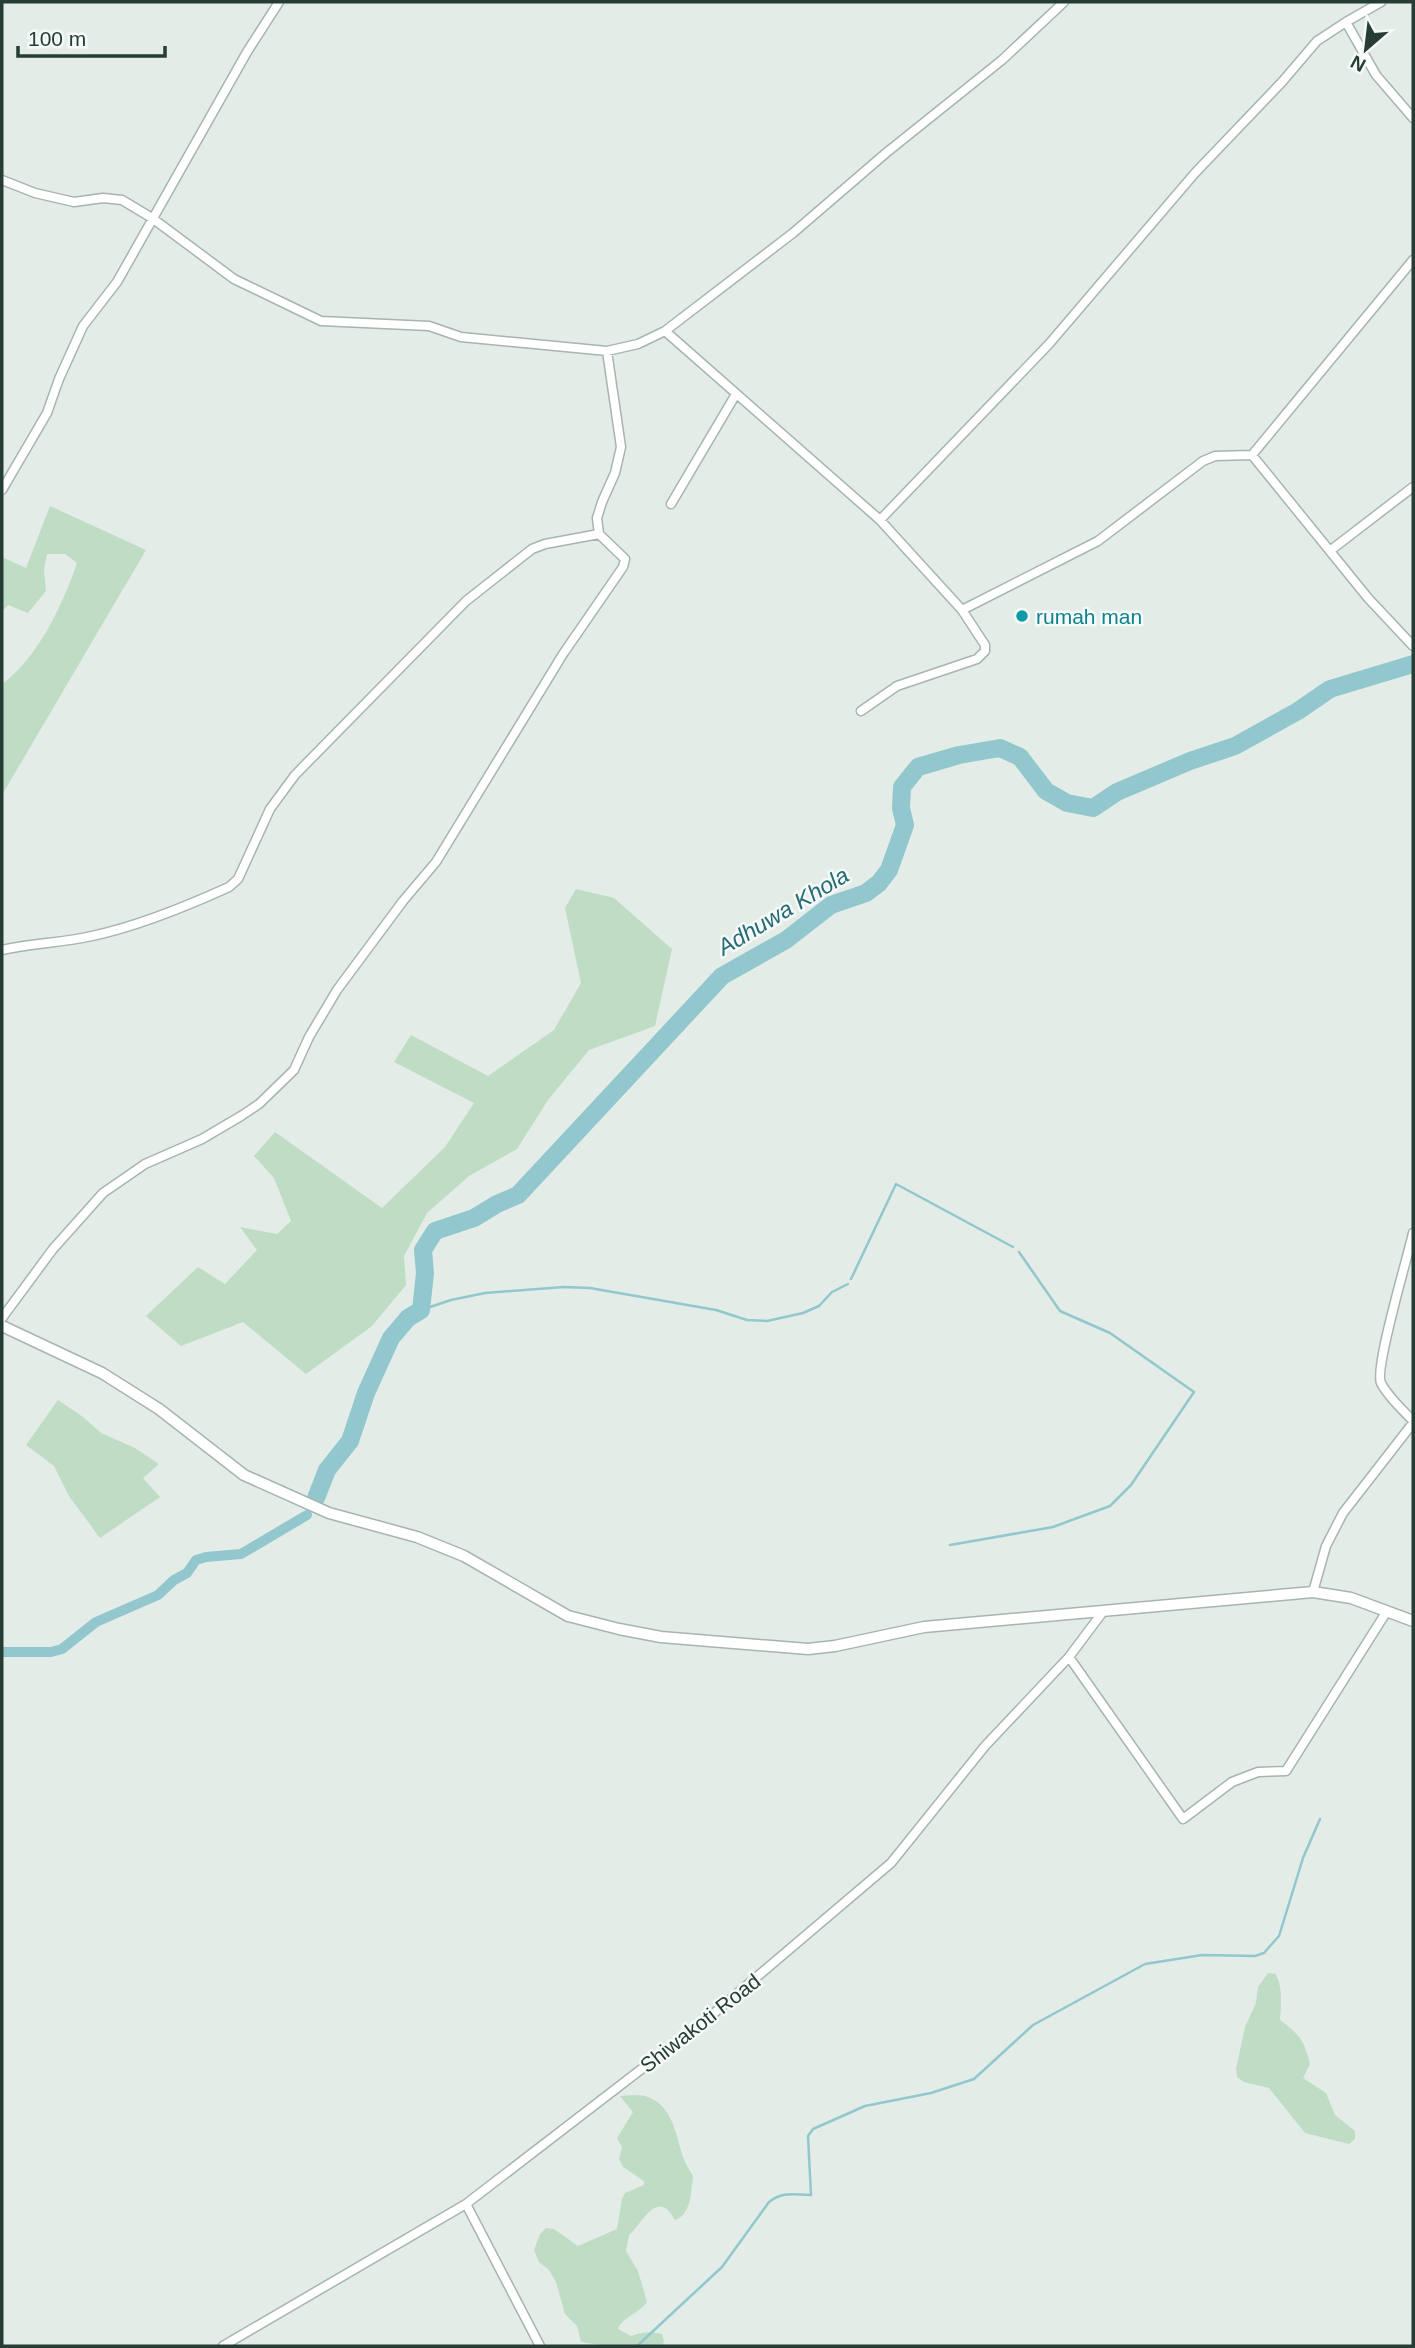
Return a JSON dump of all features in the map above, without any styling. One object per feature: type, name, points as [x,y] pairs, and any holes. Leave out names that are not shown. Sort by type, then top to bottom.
[{"type":"street","points":[[2,490],[47,413],[83,326],[117,282],[247,52],[279,2]]},
{"type":"street","points":[[2,180],[35,193],[74,202],[103,198],[122,200],[152,218],[234,279],[321,321],[429,327],[461,337],[607,351],[638,344],[665,331],[793,233],[886,153],[1002,60],[1063,2]]},
{"type":"street","points":[[880,520],[1049,344],[1195,173],[1282,82],[1317,41],[1381,2]]},
{"type":"street","points":[[1346,22],[1377,75],[1413,118]]},
{"type":"street","points":[[962,610],[1098,541],[1203,461],[1215,456],[1252,455],[1413,260]]},
{"type":"street","points":[[665,331],[880,520],[962,610],[985,645],[985,651],[977,659],[897,686],[861,710]]},
{"type":"street","points":[[2,1318],[53,1249],[103,1194],[145,1164],[202,1139],[259,1104],[294,1070],[309,1037],[337,990],[403,901],[436,862],[563,654],[623,567],[625,559],[598,534],[599,510],[615,473],[621,447],[607,351]]},
{"type":"street","points":[[671,504],[736,394]]},
{"type":"street","points":[[1252,455],[1368,598],[1413,646]]},
{"type":"street","points":[[1331,550],[1413,488]]},
{"type":"street","points":[[2,950],[32,943],[91,937],[136,924],[229,887],[238,879],[270,809],[295,775],[466,601],[532,549],[598,534]]},
{"type":"street","points":[[1313,1592],[1326,1546],[1343,1513],[1413,1422],[1381,1384],[1379,1375],[1413,1233]]},
{"type":"street","points":[[2,1326],[102,1373],[159,1409],[244,1475],[329,1513],[418,1537],[464,1556],[568,1616],[661,1637],[808,1649],[924,1627],[1313,1592],[1351,1598],[1413,1621]]},
{"type":"street","points":[[1069,1657],[1182,1819],[1232,1782],[1258,1772],[1286,1770],[1387,1611]]},
{"type":"street","name":"Shiwakoti Road","points":[[223,2346],[466,2204],[713,2014],[891,1863],[985,1745],[1069,1657],[1102,1613]]},
{"type":"street","points":[[466,2204],[540,2346]]},
{"type":"green space","points":[[50,506],[146,550],[2,795],[2,684],[27,660],[48,629],[77,563],[65,554],[47,554],[44,570],[46,591],[28,613],[8,605],[2,612],[2,557],[26,568]]},
{"type":"green space","points":[[576,889],[614,898],[672,949],[655,1026],[589,1050],[548,1100],[517,1149],[469,1176],[427,1213],[404,1256],[406,1285],[372,1326],[306,1374],[243,1322],[181,1346],[146,1316],[198,1267],[225,1284],[257,1250],[240,1227],[277,1234],[291,1221],[274,1178],[254,1156],[275,1132],[382,1208],[445,1147],[474,1103],[394,1062],[411,1035],[488,1076],[554,1030],[581,983],[565,908]]},
{"type":"green space","points":[[58,1400],[101,1433],[135,1448],[159,1464],[143,1478],[160,1497],[100,1538],[69,1496],[54,1466],[26,1445]]},
{"type":"green space","points":[[1268,1973],[1276,1974],[1280,1985],[1280,2020],[1297,2034],[1306,2049],[1310,2064],[1303,2078],[1326,2093],[1335,2115],[1355,2131],[1355,2139],[1349,2144],[1305,2133],[1269,2088],[1244,2082],[1237,2077],[1236,2069],[1245,2027],[1256,2003],[1258,1987]]},
{"type":"green space","points":[[620,2096],[645,2096],[664,2108],[693,2176],[689,2202],[684,2213],[675,2220],[668,2211],[656,2207],[629,2235],[626,2251],[638,2271],[647,2302],[618,2329],[631,2336],[646,2332],[662,2334],[662,2346],[607,2346],[581,2342],[577,2326],[565,2314],[556,2282],[549,2270],[539,2262],[534,2250],[540,2234],[546,2228],[554,2229],[578,2246],[617,2229],[625,2193],[644,2185],[644,2181],[623,2167],[619,2159],[622,2147],[617,2138],[633,2112]]},
{"type":"waterway","name":"Adhuwa Khola","points":[[316,1498],[327,1470],[350,1441],[366,1393],[391,1338],[408,1318],[421,1310],[425,1273],[423,1250],[435,1231],[474,1218],[518,1195],[722,976],[786,940],[831,905],[866,893],[879,883],[889,870],[905,825],[901,808],[902,787],[918,767],[959,755],[1000,748],[1020,757],[1046,791],[1067,803],[1093,808],[1117,792],[1190,761],[1235,746],[1298,711],[1330,689],[1413,664]]},
{"type":"waterway","points":[[851,1279],[896,1184],[1013,1247]]},
{"type":"waterway","points":[[950,1545],[1053,1527],[1110,1506],[1131,1485],[1194,1392],[1110,1333],[1060,1311],[1019,1252]]},
{"type":"waterway","points":[[421,1310],[485,1293],[564,1287],[590,1288],[716,1310],[747,1320],[767,1321],[803,1313],[819,1306],[832,1292],[848,1284]]},
{"type":"waterway","points":[[2,1652],[51,1652],[62,1649],[96,1622],[158,1595],[174,1580],[187,1573],[196,1560],[241,1554],[307,1515]]},
{"type":"waterway","points":[[637,2346],[722,2267],[769,2202],[784,2195],[811,2195],[808,2136],[813,2129],[865,2106],[931,2093],[974,2079],[1033,2025],[1145,1964],[1202,1955],[1255,1956],[1264,1953],[1279,1936],[1303,1858],[1320,1819]]},
{"type":"place","name":"rumah man","points":[[1022,616]]}]
